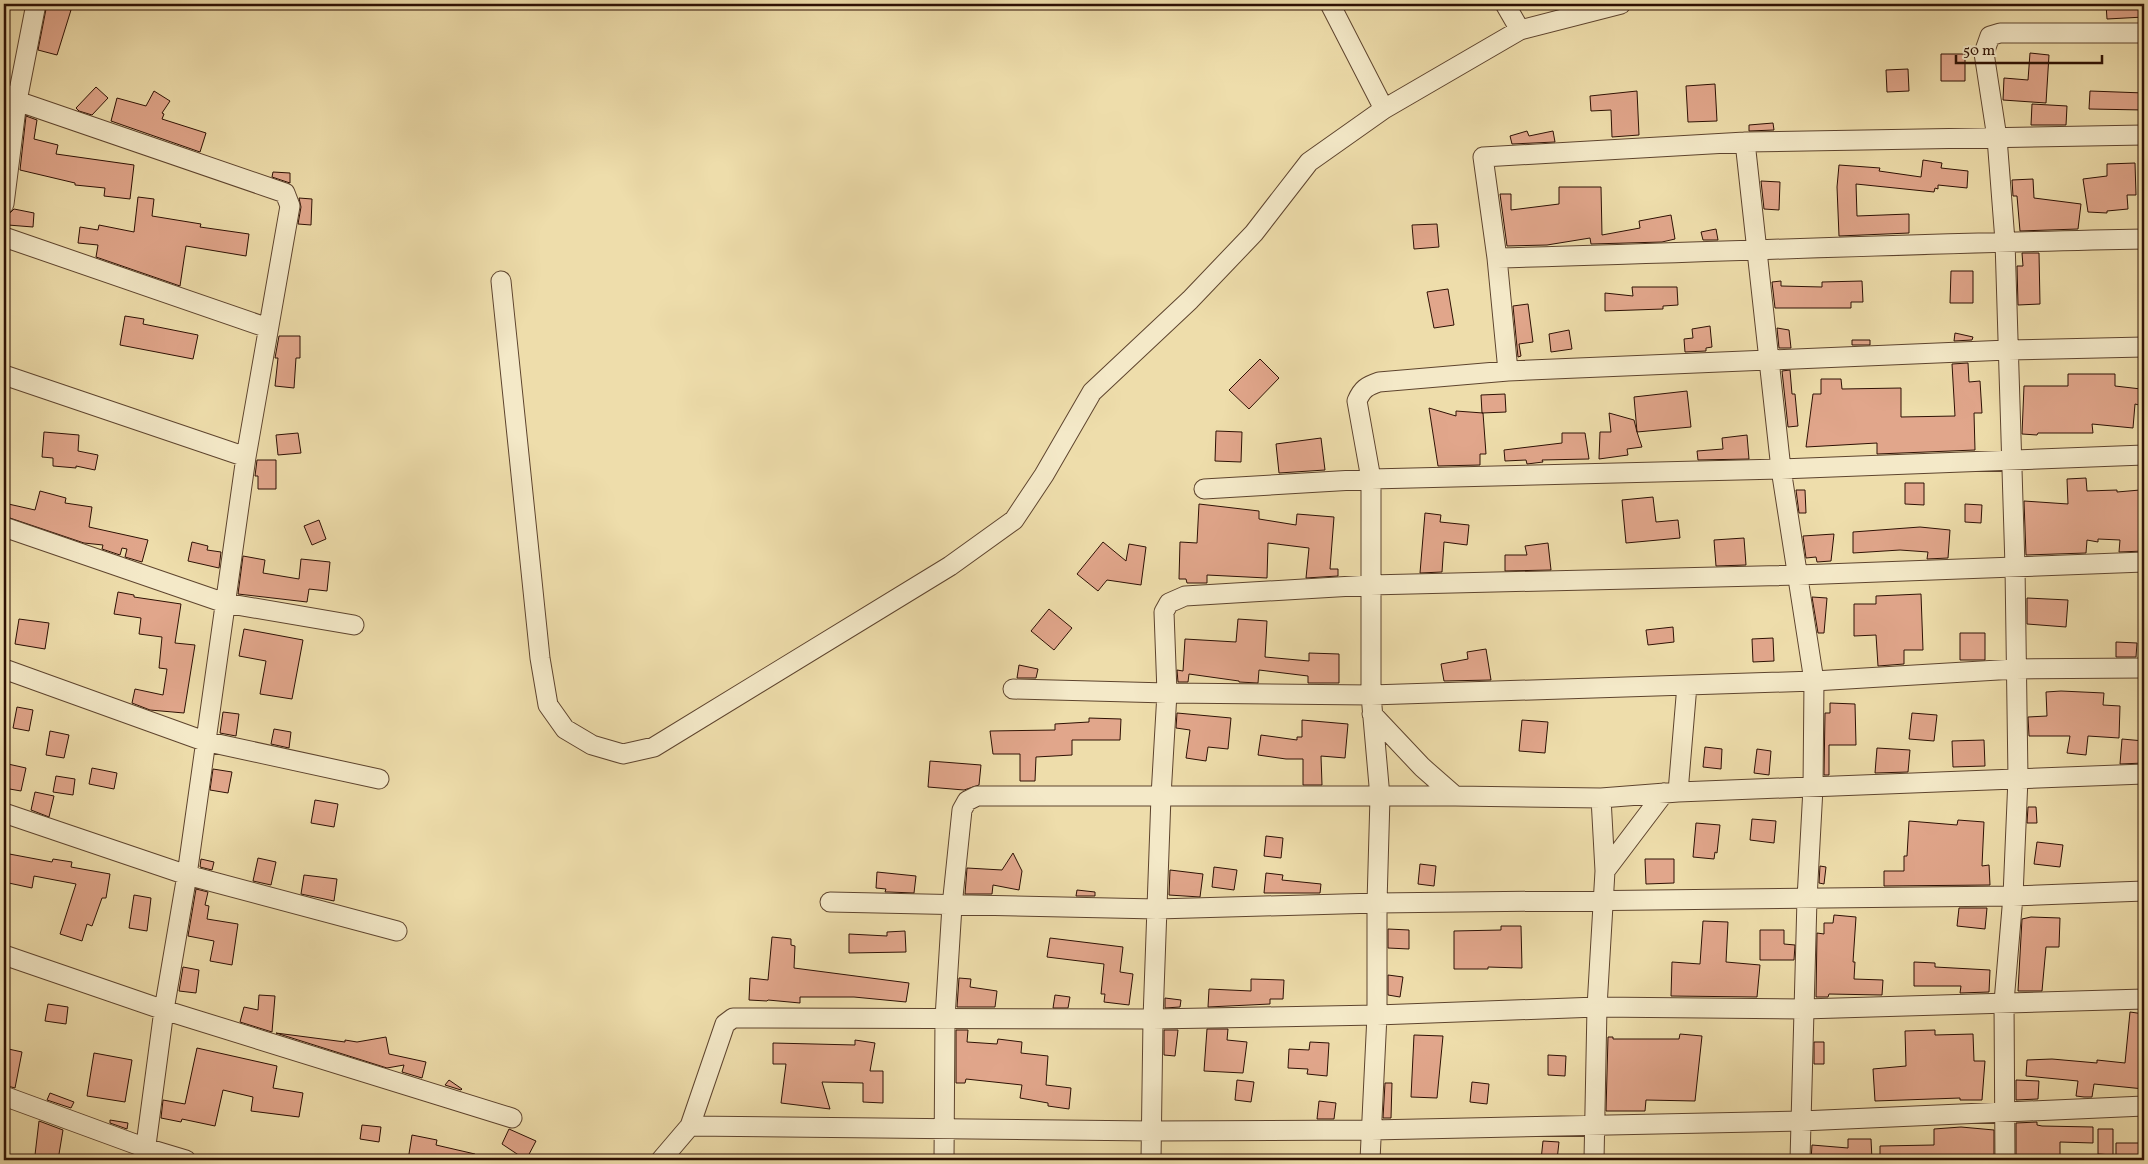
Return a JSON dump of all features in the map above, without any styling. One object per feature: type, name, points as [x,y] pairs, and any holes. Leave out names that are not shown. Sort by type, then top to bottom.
[{"type":"street","points":[[4,204],[10,98],[36,4]]},
{"type":"street","points":[[1330,4],[1384,109]]},
{"type":"street","points":[[1506,4],[1520,30]]},
{"type":"street","points":[[501,281],[540,658],[548,705],[565,729],[592,745],[623,754],[654,747],[950,566],[1014,520],[1044,475],[1092,392],[1190,300],[1254,233],[1309,162],[1384,109],[1520,30],[1621,4]]},
{"type":"street","points":[[2005,1160],[2004,1002],[2013,896],[2018,778],[2015,567],[2005,241],[1997,138],[1984,53],[1990,36],[2000,33],[2144,33]]},
{"type":"street","points":[[10,98],[286,193],[290,206],[246,457],[204,741],[187,875],[164,1010],[145,1154]]},
{"type":"street","points":[[1508,371],[1497,258],[1483,157],[1745,142],[2144,135]]},
{"type":"street","points":[[1745,142],[1759,251],[1781,469],[1814,681],[1813,788],[1807,899],[1800,1160]]},
{"type":"street","points":[[4,237],[268,328]]},
{"type":"street","points":[[1497,258],[1759,251],[2005,241],[2144,239]]},
{"type":"street","points":[[1370,1160],[1377,1014],[1377,903],[1380,797],[1371,695],[1371,479],[1357,401],[1360,392],[1366,386],[1379,382],[1508,371],[2008,350],[2144,347]]},
{"type":"street","points":[[4,375],[246,457]]},
{"type":"street","points":[[1204,489],[1371,479],[1781,469],[2144,455]]},
{"type":"street","points":[[4,527],[225,603],[354,625]]},
{"type":"street","points":[[1151,1160],[1153,1019],[1161,796],[1167,693],[1164,612],[1169,603],[1185,596],[1370,585],[1798,575],[2144,562]]},
{"type":"street","points":[[1012,689],[1371,695],[1814,681],[2015,669],[2144,668]]},
{"type":"street","points":[[4,669],[204,741],[379,779]]},
{"type":"street","points":[[1605,871],[1671,792],[1687,685]]},
{"type":"street","points":[[1372,714],[1422,767],[1455,796]]},
{"type":"street","points":[[944,1160],[945,1018],[952,906],[962,810],[967,802],[977,796],[1455,796],[1601,798],[1671,792],[2144,774]]},
{"type":"street","points":[[1594,1160],[1598,1007],[1605,871],[1601,798]]},
{"type":"street","points":[[4,813],[187,875],[397,931]]},
{"type":"street","points":[[830,902],[1157,909],[1377,903],[2013,896],[2144,891]]},
{"type":"street","points":[[4,955],[164,1010],[512,1118]]},
{"type":"street","points":[[661,1160],[690,1126],[725,1024],[733,1018],[1153,1019],[1598,1007],[1804,1009],[2144,999]]},
{"type":"street","points":[[4,1096],[145,1154],[186,1160]]},
{"type":"street","points":[[690,1126],[1152,1131],[1371,1130],[1801,1121],[2144,1106]]},
{"type":"building","points":[[47,4],[71,10],[57,55],[38,50]]},
{"type":"building","points":[[2106,4],[2144,4],[2144,17],[2107,19]]},
{"type":"building","points":[[2030,53],[2049,55],[2046,103],[2003,100],[2004,78],[2028,80]]},
{"type":"building","points":[[1941,54],[1965,54],[1965,81],[1941,81]]},
{"type":"building","points":[[1908,69],[1909,91],[1887,92],[1886,70]]},
{"type":"building","points":[[1715,84],[1717,121],[1688,122],[1686,86]]},
{"type":"building","points":[[96,87],[108,98],[92,115],[79,111],[76,108]]},
{"type":"building","points":[[154,91],[170,101],[162,113],[164,114],[162,119],[206,133],[200,152],[111,121],[117,98],[146,106]]},
{"type":"building","points":[[1637,91],[1639,135],[1612,137],[1611,110],[1591,111],[1590,96]]},
{"type":"building","points":[[2090,91],[2144,93],[2144,110],[2089,109]]},
{"type":"building","points":[[2032,104],[2067,106],[2066,125],[2031,125]]},
{"type":"building","points":[[26,116],[37,120],[34,139],[58,145],[56,154],[134,165],[130,199],[104,196],[105,188],[75,185],[75,183],[20,170]]},
{"type":"building","points":[[1773,123],[1774,130],[1749,131],[1749,125]]},
{"type":"building","points":[[1527,131],[1529,136],[1553,131],[1555,142],[1512,144],[1510,136]]},
{"type":"building","points":[[1923,160],[1942,163],[1941,168],[1968,171],[1967,188],[1938,185],[1938,189],[1935,188],[1934,192],[1856,184],[1857,216],[1909,214],[1909,233],[1839,236],[1837,187],[1839,165],[1880,168],[1879,171],[1921,177]]},
{"type":"building","points":[[2135,163],[2136,195],[2127,195],[2128,209],[2107,211],[2107,213],[2088,212],[2083,179],[2107,176],[2107,164]]},
{"type":"building","points":[[273,172],[290,173],[290,183],[272,177]]},
{"type":"building","points":[[2033,179],[2034,198],[2081,204],[2078,229],[2020,231],[2017,196],[2013,196],[2012,180]]},
{"type":"building","points":[[1761,181],[1780,182],[1779,210],[1764,209]]},
{"type":"building","points":[[1559,187],[1601,187],[1602,235],[1640,228],[1639,221],[1671,215],[1675,239],[1662,242],[1591,244],[1590,238],[1547,245],[1507,246],[1500,194],[1511,194],[1511,210],[1559,204]]},
{"type":"building","points":[[138,197],[154,199],[152,216],[201,224],[200,227],[249,234],[246,256],[186,246],[180,286],[96,257],[98,245],[78,243],[80,227],[98,230],[99,225],[134,232]]},
{"type":"building","points":[[299,198],[312,199],[311,225],[298,224],[301,207]]},
{"type":"building","points":[[14,209],[34,213],[33,227],[8,225],[9,214]]},
{"type":"building","points":[[1437,224],[1439,247],[1414,249],[1412,225]]},
{"type":"building","points":[[1716,229],[1718,240],[1703,240],[1701,232]]},
{"type":"building","points":[[2022,253],[2039,253],[2040,304],[2018,305],[2017,266],[2023,266]]},
{"type":"building","points":[[1951,271],[1973,271],[1973,303],[1950,303]]},
{"type":"building","points":[[1781,281],[1781,286],[1822,287],[1822,282],[1862,281],[1863,302],[1851,302],[1851,308],[1775,308],[1772,282]]},
{"type":"building","points":[[1632,287],[1677,287],[1678,305],[1663,306],[1663,309],[1605,311],[1605,293],[1633,296]]},
{"type":"building","points":[[1448,289],[1454,325],[1434,328],[1427,292]]},
{"type":"building","points":[[1528,304],[1533,342],[1519,344],[1521,356],[1518,357],[1513,306]]},
{"type":"building","points":[[125,316],[144,319],[143,324],[198,335],[193,359],[120,345]]},
{"type":"building","points":[[1710,326],[1712,347],[1706,348],[1706,351],[1685,352],[1684,339],[1693,338],[1692,329]]},
{"type":"building","points":[[1777,328],[1789,330],[1791,348],[1779,348]]},
{"type":"building","points":[[1569,330],[1572,349],[1551,352],[1549,334]]},
{"type":"building","points":[[1955,333],[1973,337],[1972,340],[1954,341]]},
{"type":"building","points":[[279,336],[300,336],[300,358],[296,358],[294,388],[275,386],[278,358],[275,358]]},
{"type":"building","points":[[1852,340],[1870,340],[1870,345],[1852,345]]},
{"type":"building","points":[[1260,359],[1279,378],[1249,409],[1229,390]]},
{"type":"building","points":[[1968,363],[1969,382],[1980,381],[1982,413],[1974,413],[1975,450],[1877,454],[1877,443],[1806,447],[1813,394],[1821,394],[1821,379],[1841,379],[1842,389],[1901,388],[1901,417],[1955,416],[1952,364]]},
{"type":"building","points":[[1790,370],[1792,394],[1795,394],[1798,426],[1788,427],[1782,371]]},
{"type":"building","points":[[2068,374],[2115,374],[2115,386],[2141,389],[2139,405],[2135,404],[2133,428],[2092,424],[2093,433],[2022,434],[2024,386],[2068,386]]},
{"type":"building","points":[[1687,391],[1691,427],[1637,432],[1634,397]]},
{"type":"building","points":[[1505,394],[1506,412],[1482,413],[1481,395]]},
{"type":"building","points":[[1429,408],[1456,416],[1456,411],[1483,413],[1486,454],[1480,454],[1480,465],[1438,466]]},
{"type":"building","points":[[1609,413],[1634,420],[1642,447],[1627,449],[1628,455],[1599,459],[1600,432],[1611,432]]},
{"type":"building","points":[[1216,431],[1242,432],[1241,462],[1215,461]]},
{"type":"building","points":[[44,432],[79,435],[78,451],[98,455],[95,470],[76,466],[76,468],[53,466],[53,458],[42,457]]},
{"type":"building","points":[[298,433],[301,453],[278,455],[276,435]]},
{"type":"building","points":[[1562,433],[1585,433],[1589,459],[1542,460],[1543,462],[1527,464],[1526,460],[1505,461],[1504,450],[1562,443]]},
{"type":"building","points":[[1747,435],[1749,459],[1698,460],[1697,451],[1723,449],[1722,438]]},
{"type":"building","points":[[1321,438],[1325,470],[1279,473],[1276,444]]},
{"type":"building","points":[[257,460],[276,460],[276,489],[258,489],[258,476],[255,476]]},
{"type":"building","points":[[2086,478],[2087,491],[2117,490],[2117,492],[2140,490],[2144,524],[2144,551],[2119,552],[2120,540],[2098,539],[2098,542],[2087,540],[2086,553],[2026,555],[2024,501],[2068,504],[2067,479]]},
{"type":"building","points":[[1905,483],[1924,483],[1924,505],[1905,504]]},
{"type":"building","points":[[1796,490],[1805,490],[1806,513],[1799,513]]},
{"type":"building","points":[[40,491],[66,498],[65,503],[92,507],[89,527],[148,540],[142,562],[125,557],[127,549],[122,548],[120,555],[102,549],[103,545],[84,543],[4,516],[4,503],[35,510]]},
{"type":"building","points":[[1653,497],[1656,522],[1678,520],[1680,538],[1626,543],[1622,500]]},
{"type":"building","points":[[1199,504],[1259,511],[1259,519],[1296,525],[1297,514],[1334,517],[1330,569],[1338,569],[1338,576],[1306,578],[1309,548],[1268,543],[1267,578],[1207,575],[1207,583],[1187,583],[1186,579],[1179,579],[1180,542],[1197,543]]},
{"type":"building","points":[[1965,504],[1982,505],[1981,523],[1965,522]]},
{"type":"building","points":[[1425,513],[1441,515],[1440,522],[1469,525],[1467,545],[1444,542],[1442,572],[1420,573]]},
{"type":"building","points":[[319,520],[326,539],[312,545],[304,526]]},
{"type":"building","points":[[1920,527],[1950,530],[1948,558],[1927,559],[1928,552],[1900,550],[1853,553],[1853,532]]},
{"type":"building","points":[[1834,534],[1831,561],[1817,562],[1816,557],[1806,558],[1803,536]]},
{"type":"building","points":[[1744,538],[1746,565],[1716,566],[1714,540]]},
{"type":"building","points":[[192,542],[208,546],[207,550],[221,552],[219,568],[188,561]]},
{"type":"building","points":[[1103,542],[1126,561],[1129,544],[1146,547],[1141,585],[1107,580],[1098,591],[1077,574]]},
{"type":"building","points":[[1548,543],[1551,570],[1505,571],[1505,555],[1527,555],[1525,546]]},
{"type":"building","points":[[243,556],[265,560],[263,573],[299,579],[301,559],[330,562],[327,591],[309,589],[307,602],[238,594]]},
{"type":"building","points":[[118,592],[134,595],[134,597],[181,604],[175,643],[195,645],[184,713],[150,710],[132,703],[135,689],[163,695],[167,669],[159,668],[162,637],[139,634],[141,618],[114,614]]},
{"type":"building","points":[[1921,594],[1923,650],[1904,650],[1904,664],[1878,666],[1876,635],[1854,636],[1854,604],[1876,604],[1876,596]]},
{"type":"building","points":[[1812,597],[1827,598],[1824,633],[1818,633]]},
{"type":"building","points":[[2027,598],[2068,600],[2066,627],[2027,624]]},
{"type":"building","points":[[1049,609],[1072,628],[1054,650],[1031,631]]},
{"type":"building","points":[[19,619],[49,623],[45,649],[15,644]]},
{"type":"building","points":[[1238,619],[1267,621],[1265,657],[1309,661],[1309,653],[1339,654],[1339,683],[1308,683],[1308,676],[1259,670],[1258,683],[1189,674],[1188,682],[1178,682],[1177,670],[1183,671],[1185,639],[1236,642]]},
{"type":"building","points":[[1673,627],[1674,642],[1648,645],[1646,630]]},
{"type":"building","points":[[244,629],[303,640],[292,699],[260,694],[266,661],[239,656]]},
{"type":"building","points":[[1960,633],[1985,633],[1985,660],[1960,660]]},
{"type":"building","points":[[1773,638],[1774,661],[1753,662],[1752,639]]},
{"type":"building","points":[[2116,642],[2137,643],[2136,657],[2116,657]]},
{"type":"building","points":[[1486,649],[1491,680],[1444,681],[1441,664],[1468,659],[1467,652]]},
{"type":"building","points":[[1019,665],[1038,669],[1036,678],[1017,678]]},
{"type":"building","points":[[2046,692],[2104,693],[2103,705],[2120,706],[2119,738],[2088,736],[2086,755],[2067,753],[2070,736],[2029,736],[2028,717],[2047,716]]},
{"type":"building","points":[[1830,703],[1855,704],[1856,745],[1829,745],[1829,775],[1824,775],[1825,713],[1830,713]]},
{"type":"building","points":[[17,707],[33,710],[29,731],[13,728]]},
{"type":"building","points":[[223,712],[239,714],[236,736],[220,733]]},
{"type":"building","points":[[1177,713],[1231,718],[1228,749],[1208,747],[1206,761],[1186,758],[1190,730],[1176,728]]},
{"type":"building","points":[[1912,713],[1937,715],[1934,741],[1909,739]]},
{"type":"building","points":[[1089,718],[1121,719],[1120,740],[1072,740],[1072,755],[1036,757],[1035,781],[1020,781],[1020,754],[993,754],[990,731],[1055,730],[1055,724],[1089,722]]},
{"type":"building","points":[[1302,720],[1348,724],[1345,758],[1321,756],[1322,785],[1303,785],[1303,759],[1286,759],[1258,755],[1261,735],[1297,740],[1297,737],[1302,737]]},
{"type":"building","points":[[1522,720],[1548,722],[1545,753],[1519,751]]},
{"type":"building","points":[[274,729],[291,732],[289,748],[271,744]]},
{"type":"building","points":[[50,731],[69,735],[64,758],[46,755]]},
{"type":"building","points":[[2122,739],[2144,741],[2144,763],[2120,764]]},
{"type":"building","points":[[1984,740],[1985,766],[1953,767],[1952,741]]},
{"type":"building","points":[[1705,747],[1722,749],[1721,769],[1703,767]]},
{"type":"building","points":[[1877,748],[1910,750],[1908,772],[1875,773]]},
{"type":"building","points":[[1757,749],[1771,751],[1769,775],[1754,773]]},
{"type":"building","points":[[930,761],[981,765],[979,785],[964,790],[928,787]]},
{"type":"building","points":[[8,764],[26,768],[21,791],[4,788]]},
{"type":"building","points":[[92,768],[117,773],[114,789],[89,784]]},
{"type":"building","points":[[213,769],[232,772],[228,793],[210,790]]},
{"type":"building","points":[[56,776],[75,779],[73,795],[53,792]]},
{"type":"building","points":[[35,792],[54,796],[49,817],[31,810]]},
{"type":"building","points":[[315,800],[338,804],[334,827],[311,823]]},
{"type":"building","points":[[2028,807],[2036,807],[2037,823],[2027,823]]},
{"type":"building","points":[[1752,819],[1776,821],[1774,843],[1750,840]]},
{"type":"building","points":[[1958,820],[1984,822],[1982,866],[1989,865],[1990,885],[1884,886],[1884,871],[1904,871],[1909,821],[1957,825]]},
{"type":"building","points":[[1696,823],[1720,825],[1717,853],[1715,852],[1714,859],[1693,857]]},
{"type":"building","points":[[1266,836],[1283,838],[1281,858],[1264,856]]},
{"type":"building","points":[[2037,842],[2063,845],[2060,867],[2034,864]]},
{"type":"building","points":[[4,853],[52,862],[53,859],[72,862],[71,867],[110,874],[106,898],[102,898],[92,926],[87,924],[82,941],[60,934],[76,884],[34,876],[32,888],[4,882]]},
{"type":"building","points":[[1013,853],[1022,871],[1019,890],[993,885],[992,894],[965,894],[967,868],[1002,870]]},
{"type":"building","points":[[258,858],[276,862],[271,885],[253,881]]},
{"type":"building","points":[[201,859],[214,862],[212,870],[200,867]]},
{"type":"building","points":[[1645,859],[1674,859],[1674,883],[1646,884]]},
{"type":"building","points":[[1420,864],[1436,866],[1434,886],[1418,884]]},
{"type":"building","points":[[1820,866],[1826,867],[1824,884],[1819,883]]},
{"type":"building","points":[[1214,867],[1237,870],[1234,890],[1212,887]]},
{"type":"building","points":[[1170,870],[1203,874],[1200,897],[1169,895]]},
{"type":"building","points":[[877,872],[916,876],[914,893],[885,892],[886,889],[876,888]]},
{"type":"building","points":[[1266,873],[1283,875],[1282,880],[1321,884],[1320,893],[1264,893]]},
{"type":"building","points":[[304,875],[337,879],[334,901],[301,894]]},
{"type":"building","points":[[196,889],[208,892],[205,905],[209,906],[207,919],[238,924],[232,965],[210,961],[214,941],[188,936]]},
{"type":"building","points":[[1077,890],[1095,892],[1095,896],[1076,896]]},
{"type":"building","points":[[134,895],[151,898],[147,931],[129,928]]},
{"type":"building","points":[[1959,908],[1987,908],[1985,929],[1957,926]]},
{"type":"building","points":[[1834,915],[1856,917],[1853,962],[1855,962],[1854,979],[1883,980],[1882,995],[1829,994],[1828,997],[1816,997],[1817,933],[1824,934],[1824,923],[1833,923]]},
{"type":"building","points":[[2031,917],[2060,918],[2059,947],[2046,947],[2042,991],[2018,991],[2022,919]]},
{"type":"building","points":[[1703,921],[1728,922],[1726,962],[1760,965],[1757,997],[1671,996],[1672,962],[1700,964]]},
{"type":"building","points":[[1501,926],[1521,926],[1522,968],[1454,969],[1454,931],[1501,930]]},
{"type":"building","points":[[1388,929],[1409,930],[1409,949],[1388,948]]},
{"type":"building","points":[[1760,930],[1784,930],[1784,944],[1795,945],[1794,960],[1760,960]]},
{"type":"building","points":[[905,931],[906,952],[849,953],[849,934],[887,936],[887,932]]},
{"type":"building","points":[[772,937],[791,939],[791,945],[795,946],[794,968],[909,983],[906,1002],[854,997],[800,997],[800,1003],[749,1000],[750,978],[768,980]]},
{"type":"building","points":[[1050,938],[1123,947],[1120,972],[1133,974],[1129,1005],[1104,1002],[1105,994],[1101,994],[1104,964],[1047,957]]},
{"type":"building","points":[[1914,962],[1935,963],[1935,967],[1990,970],[1989,992],[1960,993],[1961,986],[1914,986]]},
{"type":"building","points":[[183,967],[199,970],[196,993],[179,991]]},
{"type":"building","points":[[1388,975],[1403,977],[1400,997],[1388,995]]},
{"type":"building","points":[[959,978],[971,979],[970,987],[997,991],[995,1007],[957,1007]]},
{"type":"building","points":[[1251,979],[1284,980],[1283,999],[1270,999],[1270,1004],[1208,1007],[1209,989],[1251,991]]},
{"type":"building","points":[[259,995],[275,996],[272,1032],[240,1022],[244,1007],[258,1010]]},
{"type":"building","points":[[1055,995],[1070,997],[1068,1008],[1053,1008]]},
{"type":"building","points":[[1165,998],[1181,1000],[1180,1007],[1165,1008]]},
{"type":"building","points":[[48,1004],[68,1007],[66,1024],[45,1021]]},
{"type":"building","points":[[2130,1012],[2144,1014],[2144,1089],[2094,1084],[2092,1097],[2084,1097],[2076,1096],[2078,1081],[2026,1076],[2027,1060],[2052,1059],[2097,1063],[2097,1060],[2125,1063]]},
{"type":"building","points":[[1207,1029],[1228,1029],[1227,1040],[1247,1042],[1243,1073],[1204,1071]]},
{"type":"building","points":[[956,1030],[968,1030],[967,1042],[997,1044],[998,1039],[1022,1042],[1021,1053],[1048,1056],[1046,1085],[1071,1088],[1069,1109],[1048,1106],[1048,1103],[1020,1098],[1022,1085],[966,1079],[965,1083],[956,1083]]},
{"type":"building","points":[[1164,1030],[1178,1030],[1175,1056],[1164,1055]]},
{"type":"building","points":[[1935,1030],[1935,1035],[1973,1034],[1974,1061],[1985,1061],[1982,1100],[1960,1100],[1960,1098],[1875,1101],[1873,1069],[1906,1066],[1905,1031]]},
{"type":"building","points":[[276,1033],[345,1042],[345,1040],[357,1042],[386,1037],[389,1054],[426,1062],[422,1078],[402,1072],[404,1065],[387,1068]]},
{"type":"building","points":[[1680,1034],[1702,1036],[1695,1101],[1646,1100],[1645,1111],[1606,1111],[1608,1037],[1613,1037],[1613,1039],[1679,1039]]},
{"type":"building","points":[[1414,1035],[1443,1036],[1437,1098],[1411,1097]]},
{"type":"building","points":[[855,1040],[875,1043],[870,1071],[883,1071],[883,1103],[863,1102],[863,1083],[822,1082],[830,1109],[781,1103],[786,1064],[773,1064],[773,1043],[855,1045]]},
{"type":"building","points":[[1310,1042],[1329,1043],[1327,1076],[1307,1074],[1308,1069],[1288,1068],[1289,1049],[1309,1050]]},
{"type":"building","points":[[1814,1042],[1824,1042],[1824,1064],[1814,1064]]},
{"type":"building","points":[[4,1048],[22,1052],[15,1088],[4,1085]]},
{"type":"building","points":[[197,1048],[277,1066],[273,1088],[303,1093],[299,1117],[251,1111],[253,1097],[223,1090],[215,1126],[182,1119],[181,1122],[161,1118],[163,1100],[185,1104]]},
{"type":"building","points":[[94,1053],[132,1060],[125,1102],[87,1096]]},
{"type":"building","points":[[1548,1055],[1566,1056],[1565,1076],[1548,1075]]},
{"type":"building","points":[[449,1080],[462,1089],[445,1085]]},
{"type":"building","points":[[1237,1080],[1254,1082],[1251,1102],[1235,1100]]},
{"type":"building","points":[[2016,1080],[2039,1081],[2038,1099],[2016,1100]]},
{"type":"building","points":[[1472,1082],[1489,1084],[1487,1104],[1470,1102]]},
{"type":"building","points":[[1385,1083],[1392,1083],[1391,1118],[1383,1118]]},
{"type":"building","points":[[50,1093],[74,1102],[71,1108],[47,1100]]},
{"type":"building","points":[[1319,1101],[1336,1103],[1334,1119],[1317,1119]]},
{"type":"building","points":[[110,1120],[128,1123],[127,1129],[110,1123]]},
{"type":"building","points":[[39,1121],[63,1130],[58,1160],[41,1160],[42,1156],[35,1155]]},
{"type":"building","points":[[2037,1122],[2037,1125],[2042,1126],[2093,1127],[2093,1143],[2060,1142],[2060,1159],[2016,1160],[2016,1123]]},
{"type":"building","points":[[362,1125],[381,1127],[379,1142],[360,1139]]},
{"type":"building","points":[[1961,1127],[1994,1130],[1994,1160],[1880,1160],[1880,1146],[1934,1145],[1934,1129]]},
{"type":"building","points":[[509,1129],[536,1141],[526,1160],[502,1144]]},
{"type":"building","points":[[2098,1129],[2113,1129],[2113,1155],[2098,1154]]},
{"type":"building","points":[[412,1135],[437,1140],[436,1145],[475,1154],[474,1160],[408,1160]]},
{"type":"building","points":[[1848,1139],[1871,1139],[1872,1160],[1811,1160],[1812,1145],[1848,1148]]},
{"type":"building","points":[[1543,1141],[1559,1142],[1557,1160],[1541,1160]]},
{"type":"building","points":[[2116,1143],[2142,1143],[2141,1160],[2116,1160]]}]
